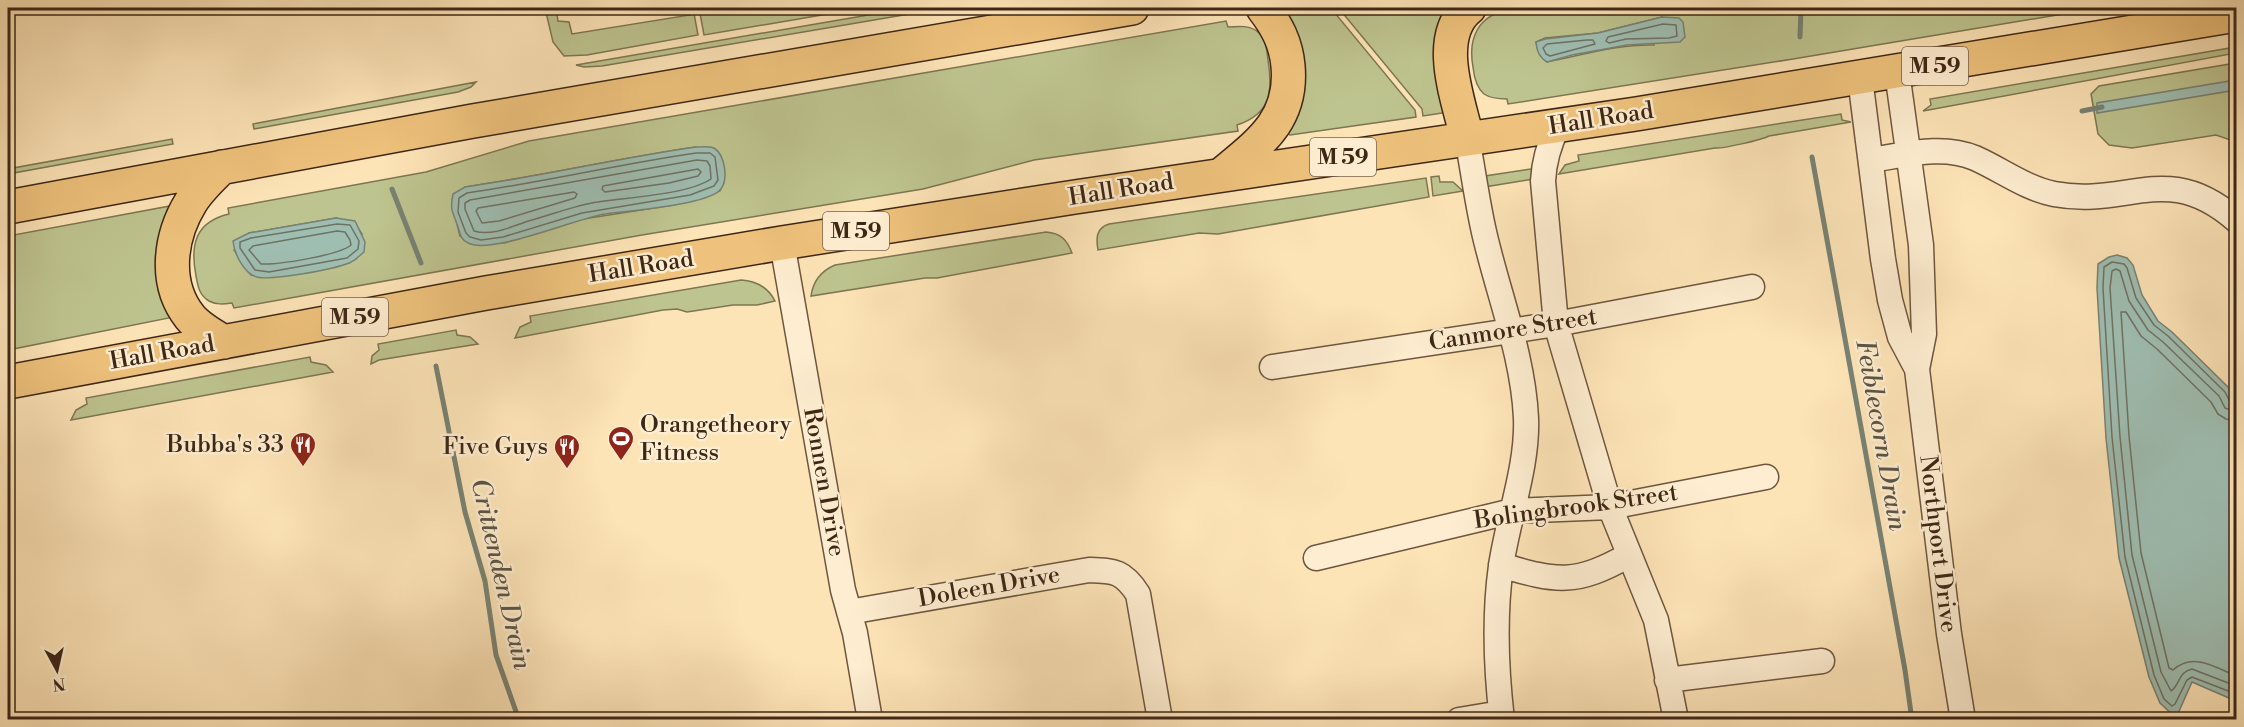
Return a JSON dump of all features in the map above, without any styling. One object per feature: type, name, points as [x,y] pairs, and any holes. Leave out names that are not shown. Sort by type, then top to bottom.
[{"type":"highway","points":[[8,207],[553,107],[1132,8]]},
{"type":"highway","points":[[1219,176],[1259,143],[1280,118],[1286,104],[1290,82],[1283,39],[1263,8]]},
{"type":"highway","points":[[1467,138],[1449,59],[1450,41],[1456,24],[1469,8]]},
{"type":"highway","name":"Hall Road","points":[[8,381],[508,289],[782,243],[1558,126],[2236,15]]},
{"type":"highway","points":[[222,167],[192,201],[180,222],[172,254],[174,276],[183,306],[190,318],[205,331],[224,342]]},
{"type":"street","name":"Northport Drive","points":[[1897,72],[1921,245],[1924,334],[1917,369],[1949,634],[1963,720]]},
{"type":"street","name":"Northport Drive","points":[[1860,78],[1890,300],[1900,337],[1917,369]]},
{"type":"street","points":[[1558,126],[1549,146],[1543,181],[1556,324],[1610,507],[1656,620],[1676,720]]},
{"type":"street","points":[[1459,720],[1501,716],[1496,622],[1501,565],[1513,511],[1526,420],[1511,331],[1484,233],[1467,138]]},
{"type":"street","points":[[1871,160],[1944,151],[1959,153],[1983,162],[2033,188],[2053,194],[2097,197],[2142,189],[2182,190],[2200,195],[2218,204],[2236,220]]},
{"type":"street","name":"Ronnen Drive","points":[[782,243],[843,590],[855,633],[870,720]]},
{"type":"street","name":"Canmore Street","points":[[1272,367],[1556,324],[1752,286]]},
{"type":"street","name":"Bolingbrook Street","points":[[1316,558],[1513,511],[1610,507],[1766,477]]},
{"type":"street","points":[[1501,565],[1540,577],[1563,579],[1585,576],[1605,569],[1629,555]]},
{"type":"street","name":"Doleen Drive","points":[[849,612],[1089,570],[1110,571],[1128,579],[1138,594],[1161,720]]},
{"type":"street","points":[[1667,680],[1821,661]]},
{"type":"green space","points":[[545,8],[556,8],[558,21],[569,22],[572,34],[690,15],[689,8],[693,8],[698,35],[587,55],[564,56],[553,42]]},
{"type":"green space","points":[[699,8],[705,8],[706,12],[730,8],[863,8],[704,35]]},
{"type":"green space","points":[[909,8],[945,8],[602,66],[576,65]]},
{"type":"green space","points":[[1311,8],[1333,8],[1415,110],[1416,117],[1290,135],[1287,133],[1288,13]]},
{"type":"green space","points":[[1341,8],[1447,8],[1441,20],[1435,45],[1444,111],[1442,113],[1423,116],[1422,109],[1341,11]]},
{"type":"green space","points":[[1508,8],[1789,8],[1802,12],[1850,8],[1973,8],[1982,13],[1990,8],[2099,8],[1508,104],[1507,99],[1484,94],[1477,85],[1472,47],[1477,30],[1482,23],[1497,13],[1508,10]],"holes":[[[1662,17],[1654,45],[1614,48],[1547,62],[1539,54],[1536,42],[1545,38],[1598,33]]]},
{"type":"green space","points":[[1226,21],[1228,27],[1249,27],[1259,33],[1266,46],[1270,82],[1263,108],[1257,115],[1237,125],[1238,131],[1034,160],[923,189],[642,235],[234,308],[232,303],[217,304],[209,301],[200,290],[194,265],[198,236],[209,223],[229,214],[228,208],[426,172],[529,141]],"holes":[[[696,147],[724,173],[724,182],[720,191],[673,205],[583,219],[504,243],[460,236],[456,220],[465,187]],[[336,218],[358,228],[362,234],[356,259],[349,263],[301,272],[251,275],[234,250],[249,233]]]},
{"type":"green space","points":[[2236,47],[2236,53],[1923,111],[1931,105],[1930,99]]},
{"type":"green space","points":[[2236,63],[2236,142],[2216,135],[2132,148],[2109,145],[2098,134],[2091,94],[2099,86]]},
{"type":"green space","points":[[476,82],[471,87],[458,92],[254,129],[253,124]]},
{"type":"green space","points":[[1841,114],[1842,120],[1851,122],[1769,136],[1725,147],[1559,174],[1565,165],[1579,161],[1578,155]]},
{"type":"green space","points":[[172,139],[173,144],[8,174],[8,169]]},
{"type":"green space","points":[[1533,169],[1534,179],[1484,187],[1485,176]]},
{"type":"green space","points":[[1439,176],[1440,182],[1453,182],[1463,191],[1433,196],[1431,177]]},
{"type":"green space","points":[[1426,178],[1429,197],[1218,234],[1199,233],[1098,250],[1099,231],[1109,224]]},
{"type":"green space","points":[[170,206],[174,317],[8,350],[8,236]]},
{"type":"green space","points":[[1046,232],[1063,238],[1072,253],[937,278],[811,296],[818,277],[835,265]]},
{"type":"green space","points":[[741,280],[761,286],[775,301],[687,312],[677,309],[663,310],[515,338],[520,327],[531,322],[530,316]]},
{"type":"green space","points":[[456,330],[457,335],[470,337],[478,344],[379,360],[371,364],[372,356],[379,350],[378,344]]},
{"type":"green space","points":[[310,357],[311,362],[326,365],[333,372],[71,420],[76,410],[87,404],[86,398]]},
{"type":"water","points":[[1662,17],[1679,18],[1683,22],[1685,37],[1680,42],[1627,45],[1547,62],[1540,56],[1537,48],[1536,42],[1545,39],[1598,33]]},
{"type":"water","points":[[2236,80],[2236,90],[2097,113],[2097,103]]},
{"type":"water","points":[[696,147],[712,147],[718,151],[725,174],[720,190],[699,200],[605,214],[534,235],[495,244],[479,245],[468,243],[463,239],[452,210],[453,194],[465,187]]},
{"type":"water","points":[[336,218],[355,221],[365,242],[364,252],[353,261],[342,265],[289,276],[264,278],[248,272],[235,251],[233,241],[249,233]]},
{"type":"water","points":[[2117,255],[2127,258],[2133,265],[2142,295],[2158,321],[2230,389],[2236,405],[2236,701],[2192,682],[2176,718],[2160,703],[2149,677],[2119,558],[2106,438],[2097,288],[2098,264]]},
{"type":"waterway","name":"Feiblecorn Drain","points":[[1800,37],[1801,8]]},
{"type":"waterway","points":[[2082,111],[2102,107]]},
{"type":"waterway","name":"Feiblecorn Drain","points":[[1812,157],[1905,670],[1912,720]]},
{"type":"waterway","name":"Crittenden Drain","points":[[392,189],[421,263]]},
{"type":"waterway","name":"Crittenden Drain","points":[[436,366],[465,512],[485,581],[496,655],[519,720]]},
{"type":"place","name":"Orangetheory Fitness","points":[[621,462]]},
{"type":"place","name":"Bubba's 33","points":[[303,468]]},
{"type":"place","name":"Five Guys","points":[[567,470]]}]
